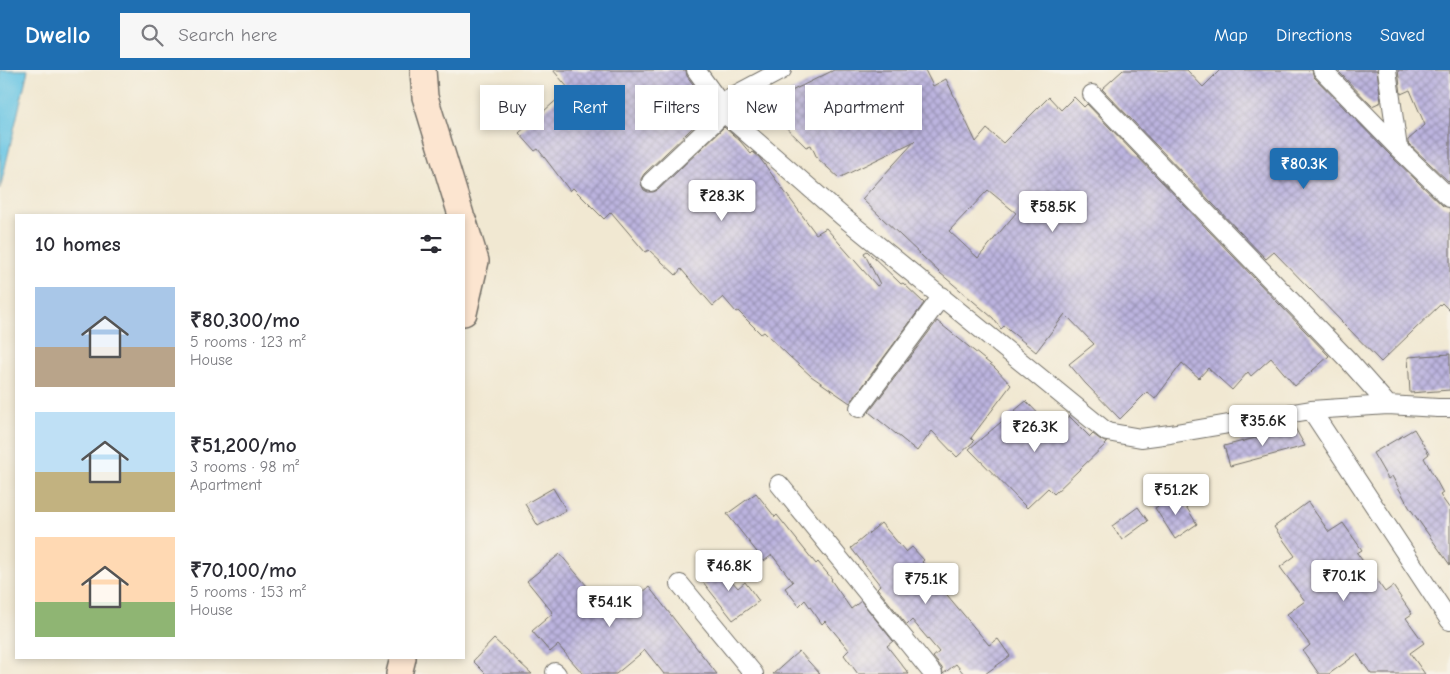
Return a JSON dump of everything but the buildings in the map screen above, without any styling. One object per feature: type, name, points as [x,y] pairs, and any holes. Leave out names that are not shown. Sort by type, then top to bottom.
[{"type":"street","points":[[423,70],[426,97],[462,214]]},
{"type":"street","points":[[696,70],[722,108],[842,216],[1107,432],[1140,438],[1311,410],[1388,405],[1450,408]]},
{"type":"street","points":[[651,182],[722,108],[782,70]]},
{"type":"street","points":[[1322,70],[1450,198]]},
{"type":"street","points":[[1388,70],[1398,148]]},
{"type":"street","points":[[1092,94],[1355,368],[1388,405]]},
{"type":"street","points":[[465,225],[476,261],[465,309]]},
{"type":"street","points":[[859,408],[942,296]]},
{"type":"street","points":[[1311,410],[1450,621]]},
{"type":"street","points":[[779,484],[933,674]]},
{"type":"street","points":[[680,584],[754,674]]},
{"type":"street","points":[[399,674],[403,659]]},
{"type":"water","points":[[0,70],[28,70],[0,189]]}]
